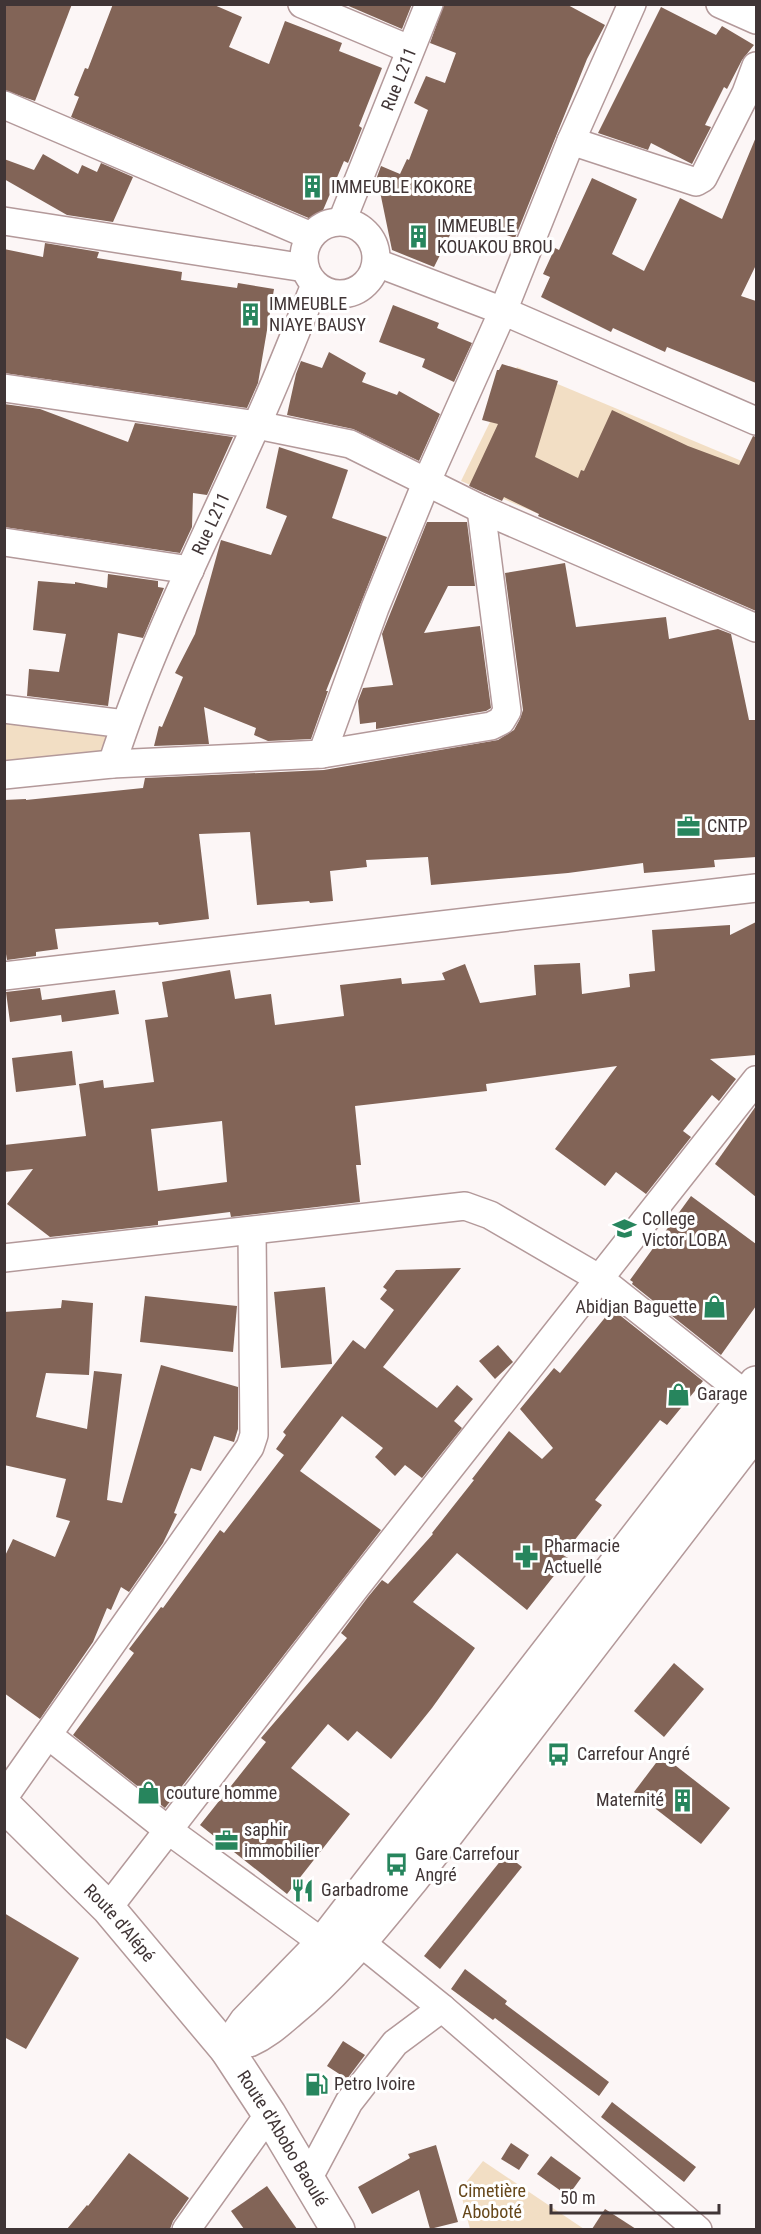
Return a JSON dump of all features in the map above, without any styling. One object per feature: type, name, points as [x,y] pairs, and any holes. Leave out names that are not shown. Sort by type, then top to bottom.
[{"type":"main road","points":[[227,2050],[263,2033],[307,1997],[340,1937],[753,1394]]},
{"type":"main road","points":[[340,1937],[412,1879],[756,1431]]},
{"type":"main road","name":"Route d'Alépé","points":[[4,1805],[108,1908],[227,2050]]},
{"type":"main road","name":"Route d'Abobo Baoulé","points":[[227,2050],[269,2114],[338,2229]]},
{"type":"street","points":[[302,4],[409,49]]},
{"type":"street","name":"Rue L211","points":[[342,222],[409,49],[429,4]]},
{"type":"street","points":[[322,754],[375,608],[426,481],[503,311],[571,141],[632,4]]},
{"type":"street","points":[[720,4],[756,20]]},
{"type":"street","points":[[571,141],[696,182],[703,178],[746,93],[756,66]]},
{"type":"street","points":[[4,105],[311,236]]},
{"type":"street","points":[[4,221],[310,277],[327,292],[339,295],[353,293],[364,286],[372,276],[376,263],[376,251],[372,240],[354,224],[330,223],[320,228],[311,236],[306,246],[304,257],[310,277]]},
{"type":"street","points":[[376,263],[503,311],[756,422]]},
{"type":"street","name":"Rue L211","points":[[112,764],[125,724],[190,570],[257,425],[310,277]]},
{"type":"street","points":[[4,388],[257,425],[350,444],[481,509],[756,628]]},
{"type":"street","points":[[4,775],[112,764],[322,754],[491,726],[501,721],[507,711],[481,509]]},
{"type":"street","points":[[4,542],[190,570]]},
{"type":"street","points":[[4,710],[125,724]]},
{"type":"street","points":[[4,976],[756,888]]},
{"type":"street","points":[[108,1908],[756,1080]]},
{"type":"street","points":[[4,1258],[465,1206],[490,1215],[600,1279],[753,1394]]},
{"type":"street","points":[[4,1797],[250,1447],[254,1435],[252,1231]]},
{"type":"street","points":[[48,1735],[168,1830],[340,1937],[442,2008],[698,2229]]},
{"type":"street","points":[[308,2180],[349,2103],[395,2043],[442,2008]]},
{"type":"street","points":[[186,2229],[269,2114]]},
{"type":"green space","points":[[517,367],[756,467],[756,606],[461,481]]},
{"type":"green space","points":[[4,721],[114,729],[104,758],[5,770]]},
{"type":"green space","name":"Cimetière Aboboté","points":[[483,2161],[584,2229],[470,2229],[460,2190]]},
{"type":"building","points":[[4,4],[72,4],[35,101],[4,90]]},
{"type":"building","points":[[113,4],[212,4],[242,17],[229,47],[269,64],[285,21],[342,43],[339,51],[382,68],[359,126],[362,128],[348,163],[344,161],[318,222],[71,117],[79,97],[74,95],[85,68],[88,69]]},
{"type":"building","points":[[344,4],[412,4],[402,29]]},
{"type":"building","points":[[444,4],[566,4],[605,25],[587,59],[515,238],[459,217],[434,267],[392,250],[377,177],[381,166],[400,174],[407,159],[409,160],[428,110],[414,103],[426,76],[445,83],[456,53],[430,43]]},
{"type":"building","points":[[661,7],[716,35],[722,26],[754,45],[742,60],[727,89],[724,87],[705,125],[711,127],[692,164],[651,143],[648,150],[598,133]]},
{"type":"building","points":[[756,137],[756,265],[741,296],[756,301],[756,383],[667,347],[665,352],[613,328],[611,332],[541,297],[550,277],[543,274],[555,248],[559,250],[592,178],[637,199],[612,254],[644,271],[680,198],[722,219]]},
{"type":"building","points":[[43,154],[78,174],[82,165],[97,172],[101,163],[133,177],[113,222],[67,215],[4,179],[4,159],[34,170]]},
{"type":"building","points":[[45,243],[99,252],[97,258],[182,272],[181,280],[237,288],[238,283],[274,289],[258,383],[247,408],[4,373],[4,249],[43,257]]},
{"type":"building","points":[[393,305],[439,323],[437,328],[472,343],[454,382],[422,367],[425,359],[379,342]]},
{"type":"building","points":[[329,352],[366,373],[362,382],[397,395],[399,391],[440,414],[419,461],[353,429],[287,415],[301,361],[322,368]]},
{"type":"building","points":[[502,364],[558,381],[535,457],[578,478],[581,470],[584,471],[612,410],[688,446],[739,465],[753,436],[756,437],[756,611],[538,516],[539,514],[504,497],[502,501],[469,486],[498,424],[482,420],[497,370]]},
{"type":"building","points":[[4,404],[40,409],[128,442],[135,423],[233,437],[207,495],[193,493],[192,527],[180,553],[4,527]]},
{"type":"building","points":[[279,447],[348,470],[332,518],[387,537],[326,691],[328,691],[311,739],[268,741],[254,735],[256,728],[204,707],[209,744],[154,746],[159,726],[162,727],[183,677],[175,673],[195,634],[221,540],[271,555],[287,516],[266,508]]},
{"type":"building","points":[[427,522],[467,522],[475,586],[448,586],[424,633],[480,626],[491,708],[486,711],[376,729],[376,722],[360,724],[358,701],[363,688],[393,685],[382,634]]},
{"type":"building","points":[[565,563],[576,627],[666,617],[669,639],[718,629],[731,634],[749,720],[756,720],[756,857],[714,860],[715,867],[644,873],[643,863],[568,873],[431,885],[428,857],[366,860],[367,867],[330,871],[333,901],[257,905],[250,832],[199,834],[209,919],[159,925],[158,922],[55,929],[58,949],[36,952],[36,956],[7,960],[4,942],[4,800],[26,800],[143,788],[145,778],[324,770],[498,740],[514,730],[523,710],[505,573]]},
{"type":"building","points":[[108,574],[158,581],[158,587],[164,588],[143,638],[118,633],[108,706],[27,696],[29,669],[59,672],[66,634],[33,630],[38,581],[75,584],[75,582],[107,588]]},
{"type":"building","points":[[756,922],[756,1055],[710,1059],[736,1079],[719,1101],[712,1095],[683,1131],[691,1137],[646,1194],[616,1172],[605,1186],[555,1149],[617,1066],[486,1084],[487,1091],[355,1106],[361,1165],[356,1165],[360,1202],[231,1217],[230,1212],[158,1221],[158,1225],[50,1237],[7,1204],[33,1169],[4,1172],[4,1145],[86,1136],[79,1084],[103,1080],[104,1088],[154,1082],[145,1020],[168,1017],[162,982],[230,970],[235,999],[271,994],[275,1025],[344,1016],[340,985],[401,978],[402,984],[445,980],[442,973],[465,964],[480,1003],[536,995],[534,965],[580,963],[582,994],[630,987],[629,974],[655,971],[652,930],[730,925],[730,935]],"holes":[[[222,1121],[227,1182],[158,1191],[151,1129]]]},
{"type":"building","points":[[40,988],[42,1000],[115,990],[119,1014],[62,1022],[61,1015],[10,1022],[6,992]]},
{"type":"building","points":[[72,1051],[76,1085],[16,1092],[12,1058]]},
{"type":"building","points":[[756,1106],[756,1197],[715,1164]]},
{"type":"building","points":[[691,1196],[756,1244],[756,1306],[721,1355],[632,1284],[630,1280]]},
{"type":"building","points":[[461,1268],[383,1367],[437,1408],[457,1385],[473,1399],[454,1421],[462,1428],[422,1478],[405,1465],[395,1476],[375,1457],[383,1448],[342,1416],[300,1471],[381,1530],[165,1808],[73,1735],[134,1653],[129,1649],[161,1607],[163,1608],[220,1530],[224,1533],[284,1455],[276,1449],[286,1435],[283,1432],[353,1340],[365,1349],[394,1310],[380,1299],[387,1290],[383,1287],[396,1270]]},
{"type":"building","points":[[325,1287],[332,1364],[281,1368],[274,1292]]},
{"type":"building","points":[[145,1296],[237,1306],[233,1352],[140,1342]]},
{"type":"building","points":[[62,1300],[93,1303],[89,1375],[46,1373],[36,1417],[87,1429],[94,1371],[122,1374],[107,1500],[122,1503],[161,1365],[238,1387],[238,1429],[234,1442],[214,1436],[201,1471],[191,1468],[174,1513],[177,1514],[163,1543],[129,1592],[121,1587],[111,1610],[107,1608],[93,1642],[40,1719],[4,1693],[4,1558],[13,1539],[55,1557],[70,1521],[56,1517],[66,1479],[4,1465],[4,1312],[61,1308]]},
{"type":"building","points":[[612,1309],[703,1381],[667,1425],[660,1420],[595,1500],[602,1505],[563,1555],[568,1558],[527,1610],[457,1553],[413,1602],[475,1648],[432,1708],[391,1759],[357,1731],[348,1741],[328,1724],[291,1768],[350,1814],[287,1894],[200,1825],[266,1742],[261,1738],[347,1638],[341,1633],[368,1597],[382,1580],[388,1584],[433,1534],[509,1431],[542,1459],[553,1448],[520,1409],[554,1368],[560,1373]]},
{"type":"building","points":[[498,1345],[513,1362],[495,1379],[479,1361]]},
{"type":"building","points":[[674,1663],[704,1689],[664,1737],[634,1711]]},
{"type":"building","name":"Maternité","points":[[662,1755],[730,1808],[701,1844],[634,1792]]},
{"type":"building","points":[[506,1854],[522,1867],[440,1969],[424,1956]]},
{"type":"building","points":[[4,1913],[79,1958],[26,2049],[4,2037]]},
{"type":"building","points":[[465,1969],[507,2001],[505,2004],[609,2082],[599,2096],[495,2018],[493,2020],[451,1989]]},
{"type":"building","points":[[343,2041],[365,2055],[347,2079],[327,2066]]},
{"type":"building","points":[[612,2102],[696,2167],[684,2182],[601,2117]]},
{"type":"building","points":[[511,2143],[529,2155],[519,2170],[501,2159]]},
{"type":"building","points":[[436,2145],[458,2222],[430,2229],[419,2190],[372,2214],[358,2187],[410,2158],[408,2154]]},
{"type":"building","points":[[129,2153],[189,2198],[170,2229],[67,2229],[88,2206]]},
{"type":"building","points":[[551,2156],[581,2178],[568,2196],[537,2174]]},
{"type":"building","points":[[267,2186],[297,2229],[244,2229],[231,2211]]},
{"type":"building","points":[[605,2209],[636,2229],[592,2229]]},
{"type":"place","name":"IMMEUBLE KOKORE","points":[[313,187]]},
{"type":"place","name":"IMMEUBLE KOUAKOU BROU","points":[[419,236]]},
{"type":"place","name":"IMMEUBLE NIAYE BAUSY","points":[[251,314]]},
{"type":"place","name":"CNTP","points":[[689,826]]},
{"type":"place","name":"College Victor LOBA","points":[[624,1229]]},
{"type":"place","name":"Abidjan Baguette","points":[[715,1307]]},
{"type":"place","name":"Garage","points":[[679,1394]]},
{"type":"place","name":"Pharmacie Actuelle","points":[[526,1556]]},
{"type":"place","name":"Carrefour Angré","points":[[559,1754]]},
{"type":"place","name":"couture homme","points":[[148,1793]]},
{"type":"place","name":"Maternité","points":[[682,1800]]},
{"type":"place","name":"saphir immobilier","points":[[226,1840]]},
{"type":"place","name":"Gare Carrefour Angré","points":[[397,1864]]},
{"type":"place","name":"Garbadrome","points":[[303,1890]]},
{"type":"place","name":"Petro Ivoire","points":[[316,2084]]}]
